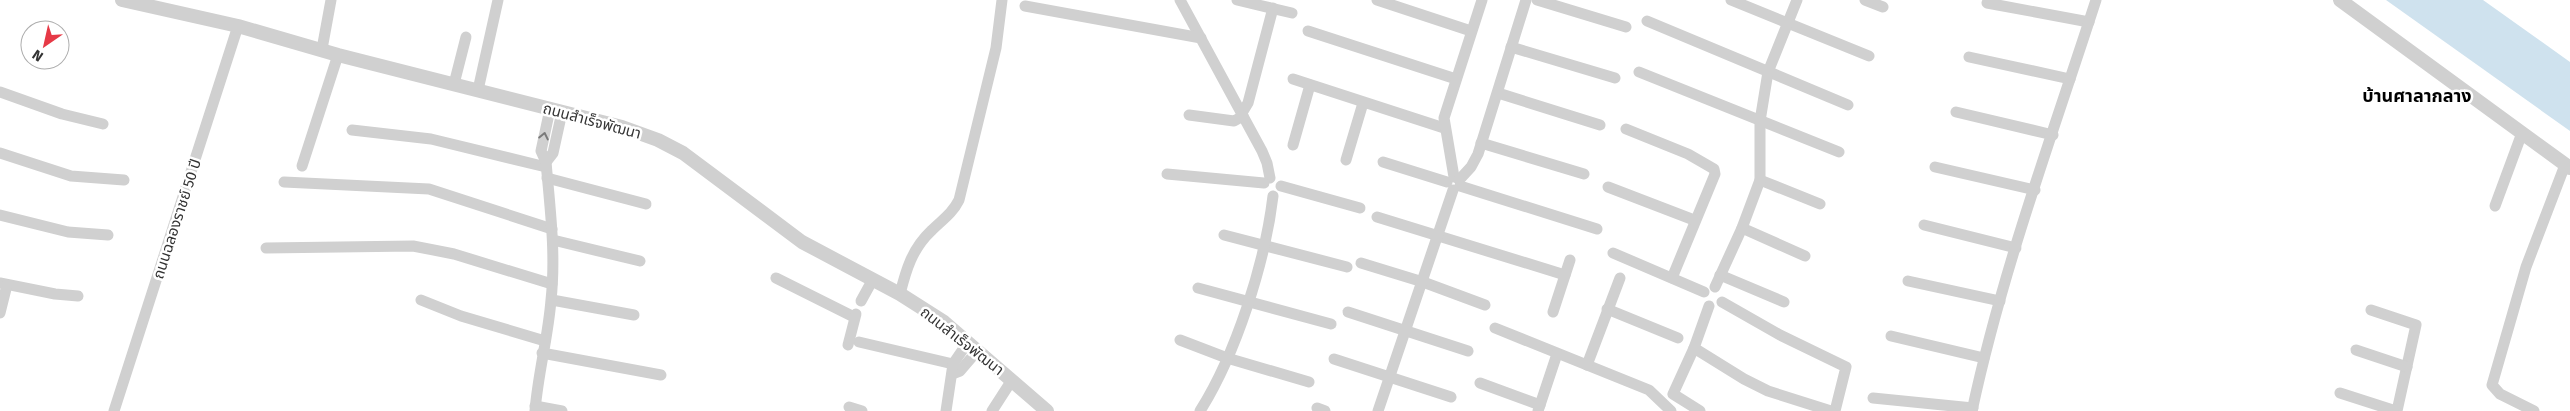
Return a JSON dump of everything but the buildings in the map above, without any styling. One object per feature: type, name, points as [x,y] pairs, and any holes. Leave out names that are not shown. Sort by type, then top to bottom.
[{"type":"street","name":"ถนนสำเร็จพัฒนา","points":[[122,0],[238,26],[338,55],[622,126],[658,140],[683,153],[802,242],[872,281],[900,294],[944,322],[1047,411]]},
{"type":"street","points":[[322,49],[331,0]]},
{"type":"street","points":[[478,90],[498,0]]},
{"type":"street","points":[[900,294],[915,249],[954,211],[959,200],[995,54],[1002,0]]},
{"type":"street","points":[[1180,0],[1267,164],[1267,181],[1264,191],[1274,196]]},
{"type":"street","points":[[1237,0],[1292,13]]},
{"type":"street","points":[[1377,0],[1471,31]]},
{"type":"street","points":[[1455,183],[1444,128],[1444,118],[1482,0]]},
{"type":"street","points":[[1378,411],[1455,183],[1471,167],[1481,143],[1526,0]]},
{"type":"street","points":[[1537,0],[1626,27]]},
{"type":"street","points":[[1731,0],[1869,56]]},
{"type":"street","points":[[1716,287],[1742,228],[1760,180],[1760,121],[1768,72],[1797,0]]},
{"type":"street","points":[[1864,0],[1883,7]]},
{"type":"street","points":[[1874,398],[1972,410],[1984,358],[2016,248],[2096,0]]},
{"type":"street","points":[[2340,0],[2568,166],[2526,267],[2492,385],[2500,394],[2534,411]]},
{"type":"street","points":[[1987,3],[2089,22]]},
{"type":"street","points":[[1025,6],[1201,38]]},
{"type":"street","points":[[1189,115],[1234,121],[1242,115],[1248,102],[1273,8]]},
{"type":"street","points":[[1647,21],[1848,105]]},
{"type":"street","name":"ถนนฉลองราชย์ 50 ปี","points":[[114,411],[238,26]]},
{"type":"street","points":[[1308,31],[1456,79]]},
{"type":"street","points":[[454,84],[466,37]]},
{"type":"street","points":[[1511,47],[1615,78]]},
{"type":"street","points":[[302,166],[338,55]]},
{"type":"street","points":[[1968,57],[2070,79]]},
{"type":"street","points":[[1640,72],[1839,152]]},
{"type":"street","points":[[1293,79],[1444,128]]},
{"type":"street","points":[[1294,145],[1310,84]]},
{"type":"street","points":[[0,92],[62,114],[103,124]]},
{"type":"street","points":[[1498,93],[1600,126]]},
{"type":"street","points":[[1346,160],[1363,102]]},
{"type":"street","points":[[556,111],[541,151],[546,169],[552,234],[552,300],[546,341],[542,353],[535,409],[562,411]]},
{"type":"street","points":[[1956,112],[2052,135]]},
{"type":"street","points":[[1626,128],[1688,154],[1714,168],[1715,174],[1694,220],[1672,278]]},
{"type":"street","points":[[352,130],[431,139],[546,169],[646,204]]},
{"type":"street","points":[[2494,206],[2522,134]]},
{"type":"street","points":[[1481,143],[1584,174]]},
{"type":"street","points":[[0,152],[71,176],[124,180]]},
{"type":"street","points":[[1383,162],[1455,183],[1597,230]]},
{"type":"street","points":[[1935,167],[2035,190]]},
{"type":"street","points":[[1167,174],[1278,181],[1281,186],[1280,192],[1274,196],[1265,244],[1248,302],[1227,358],[1200,411]]},
{"type":"street","points":[[1760,180],[1820,204]]},
{"type":"street","points":[[284,182],[429,189],[552,234],[640,260]]},
{"type":"street","points":[[1281,186],[1360,208]]},
{"type":"street","points":[[1608,187],[1694,220]]},
{"type":"street","points":[[0,214],[68,232],[108,234]]},
{"type":"street","points":[[1377,217],[1565,275]]},
{"type":"street","points":[[1924,225],[2016,248]]},
{"type":"street","points":[[1742,228],[1805,256]]},
{"type":"street","points":[[1224,235],[1265,244],[1347,267]]},
{"type":"street","points":[[266,248],[413,246],[454,254],[552,284]]},
{"type":"street","points":[[1614,254],[1704,292]]},
{"type":"street","points":[[1553,312],[1570,260]]},
{"type":"street","points":[[1361,263],[1423,282],[1485,305]]},
{"type":"street","points":[[1720,275],[1784,302]]},
{"type":"street","points":[[776,278],[855,315],[853,344],[953,369]]},
{"type":"street","points":[[1587,365],[1620,278]]},
{"type":"street","points":[[861,301],[872,281]]},
{"type":"street","points":[[1908,281],[2000,301]]},
{"type":"street","points":[[0,313],[3,284],[55,294],[78,296]]},
{"type":"street","points":[[1704,292],[1707,289],[1716,287]]},
{"type":"street","points":[[1704,292],[1704,301],[1709,306],[1718,306],[1722,302],[1722,293],[1716,287]]},
{"type":"street","points":[[1198,288],[1331,324]]},
{"type":"street","points":[[421,300],[461,316],[546,341]]},
{"type":"street","points":[[552,300],[634,315]]},
{"type":"street","points":[[1722,302],[1780,335],[1846,366],[1835,411]]},
{"type":"street","points":[[1700,411],[1673,394],[1694,348],[1709,306]]},
{"type":"street","points":[[1607,309],[1678,338]]},
{"type":"street","points":[[2340,393],[2397,411],[2416,325],[2371,310]]},
{"type":"street","points":[[1348,312],[1468,351]]},
{"type":"street","points":[[1495,328],[1649,390],[1671,411]]},
{"type":"street","points":[[1890,336],[1984,358]]},
{"type":"street","points":[[1180,340],[1227,358],[1309,382]]},
{"type":"street","points":[[946,411],[953,369],[973,346]]},
{"type":"street","points":[[1694,348],[1768,391],[1831,411]]},
{"type":"street","points":[[2356,350],[2407,367]]},
{"type":"street","points":[[542,353],[661,375]]},
{"type":"street","points":[[1480,383],[1539,408],[1557,354]]},
{"type":"street","points":[[1334,359],[1451,397]]},
{"type":"street","points":[[992,411],[1012,380]]},
{"type":"street","points":[[849,408],[862,411]]},
{"type":"water","points":[[2386,0],[2483,0],[2570,62],[2570,131]]},
{"type":"district","name":"บ้านศาลากลาง","points":[[2417,96]]}]
